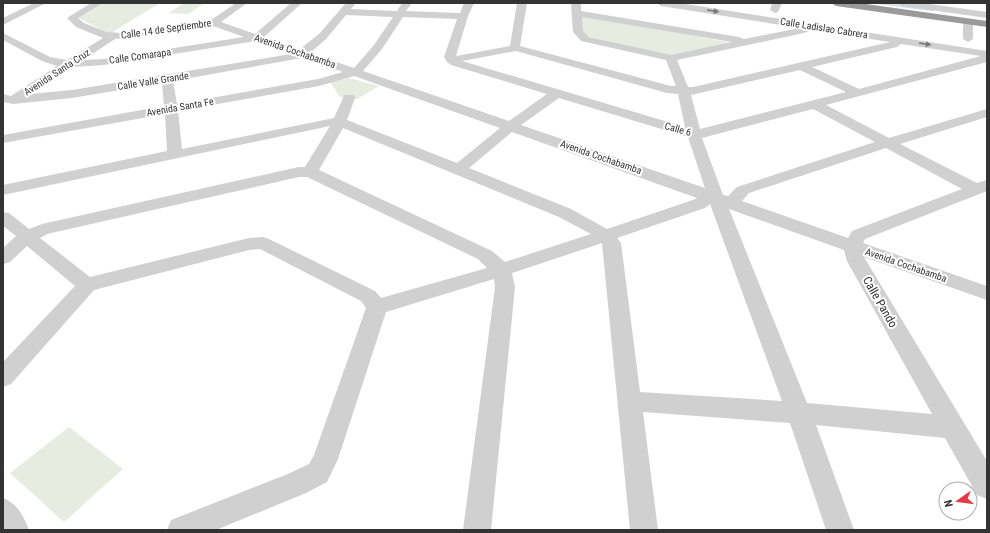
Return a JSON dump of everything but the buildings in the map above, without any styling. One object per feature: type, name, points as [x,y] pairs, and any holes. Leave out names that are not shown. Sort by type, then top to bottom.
[{"type":"highway","points":[[836,3],[987,24]]},
{"type":"highway","points":[[857,3],[987,21]]},
{"type":"street","points":[[3,22],[41,3]]},
{"type":"street","name":"Calle 14 de Septiembre","points":[[98,3],[72,18],[80,25],[111,37],[214,23],[242,3]]},
{"type":"street","points":[[258,38],[297,3]]},
{"type":"street","points":[[301,54],[321,37],[351,3]]},
{"type":"street","points":[[356,72],[374,52],[407,3]]},
{"type":"street","points":[[469,3],[463,16],[450,57],[451,60],[516,48],[671,90],[684,92],[893,45],[899,40]]},
{"type":"street","points":[[516,48],[515,46],[522,3]]},
{"type":"street","name":"Calle Ladislao Cabrera","points":[[661,3],[987,55]]},
{"type":"street","points":[[902,3],[987,15]]},
{"type":"street","points":[[973,3],[976,13]]},
{"type":"street","points":[[748,43],[742,40],[577,8],[578,32],[585,38],[671,58],[748,43],[804,30],[809,26]]},
{"type":"street","points":[[343,12],[463,16]]},
{"type":"street","points":[[968,22],[964,38],[981,41]]},
{"type":"street","name":"Avenida Cochabamba","points":[[214,23],[987,293]]},
{"type":"street","name":"Calle Comarapa","points":[[3,36],[46,59],[69,64],[104,62],[258,38]]},
{"type":"street","name":"Avenida Santa Cruz","points":[[6,101],[111,37]]},
{"type":"street","name":"Calle Valle Grande","points":[[6,101],[72,94],[274,61],[301,54]]},
{"type":"street","name":"Calle 6","points":[[451,60],[455,63],[556,94],[694,134],[707,134],[813,104],[986,59],[987,55]]},
{"type":"street","points":[[671,58],[684,92],[694,134],[840,530]]},
{"type":"street","points":[[801,66],[857,93]]},
{"type":"street","name":"Avenida Santa Fe","points":[[3,139],[319,82],[356,72]]},
{"type":"street","points":[[167,78],[175,155]]},
{"type":"street","points":[[458,170],[511,126],[556,94]]},
{"type":"street","points":[[310,172],[339,122],[349,98]]},
{"type":"street","points":[[813,104],[888,143],[981,187]]},
{"type":"street","points":[[376,307],[502,270],[605,234],[699,204],[704,200],[719,199],[737,195],[743,190],[987,113]]},
{"type":"street","points":[[3,190],[331,122],[339,122],[565,213],[605,234],[612,244],[628,401],[644,530]]},
{"type":"street","points":[[3,258],[26,237],[42,230],[299,172],[310,172],[485,255],[502,270],[505,287],[477,530]]},
{"type":"street","points":[[852,246],[858,236],[981,187]]},
{"type":"street","points":[[3,217],[86,285]]},
{"type":"street","points":[[3,377],[86,285],[249,244],[263,243],[368,296],[376,307]]},
{"type":"street","name":"Calle Pando","points":[[852,246],[856,261],[987,486]]},
{"type":"street","points":[[181,530],[296,484],[318,473],[325,459],[376,307]]},
{"type":"street","points":[[628,401],[798,413],[952,427]]},
{"type":"street","points":[[3,512],[15,530]]},
{"type":"shaded area","points":[[103,3],[160,3],[111,33],[107,33],[77,17]]},
{"type":"shaded area","points":[[184,3],[204,3],[189,14],[169,13]]},
{"type":"shaded area","points":[[581,15],[733,43],[667,56],[583,35]]},
{"type":"shaded area","points":[[349,78],[379,86],[357,99],[340,97],[330,82]]},
{"type":"shaded area","points":[[69,427],[123,469],[64,522],[10,473]]},
{"type":"waterway","points":[[879,3],[933,10]]}]
